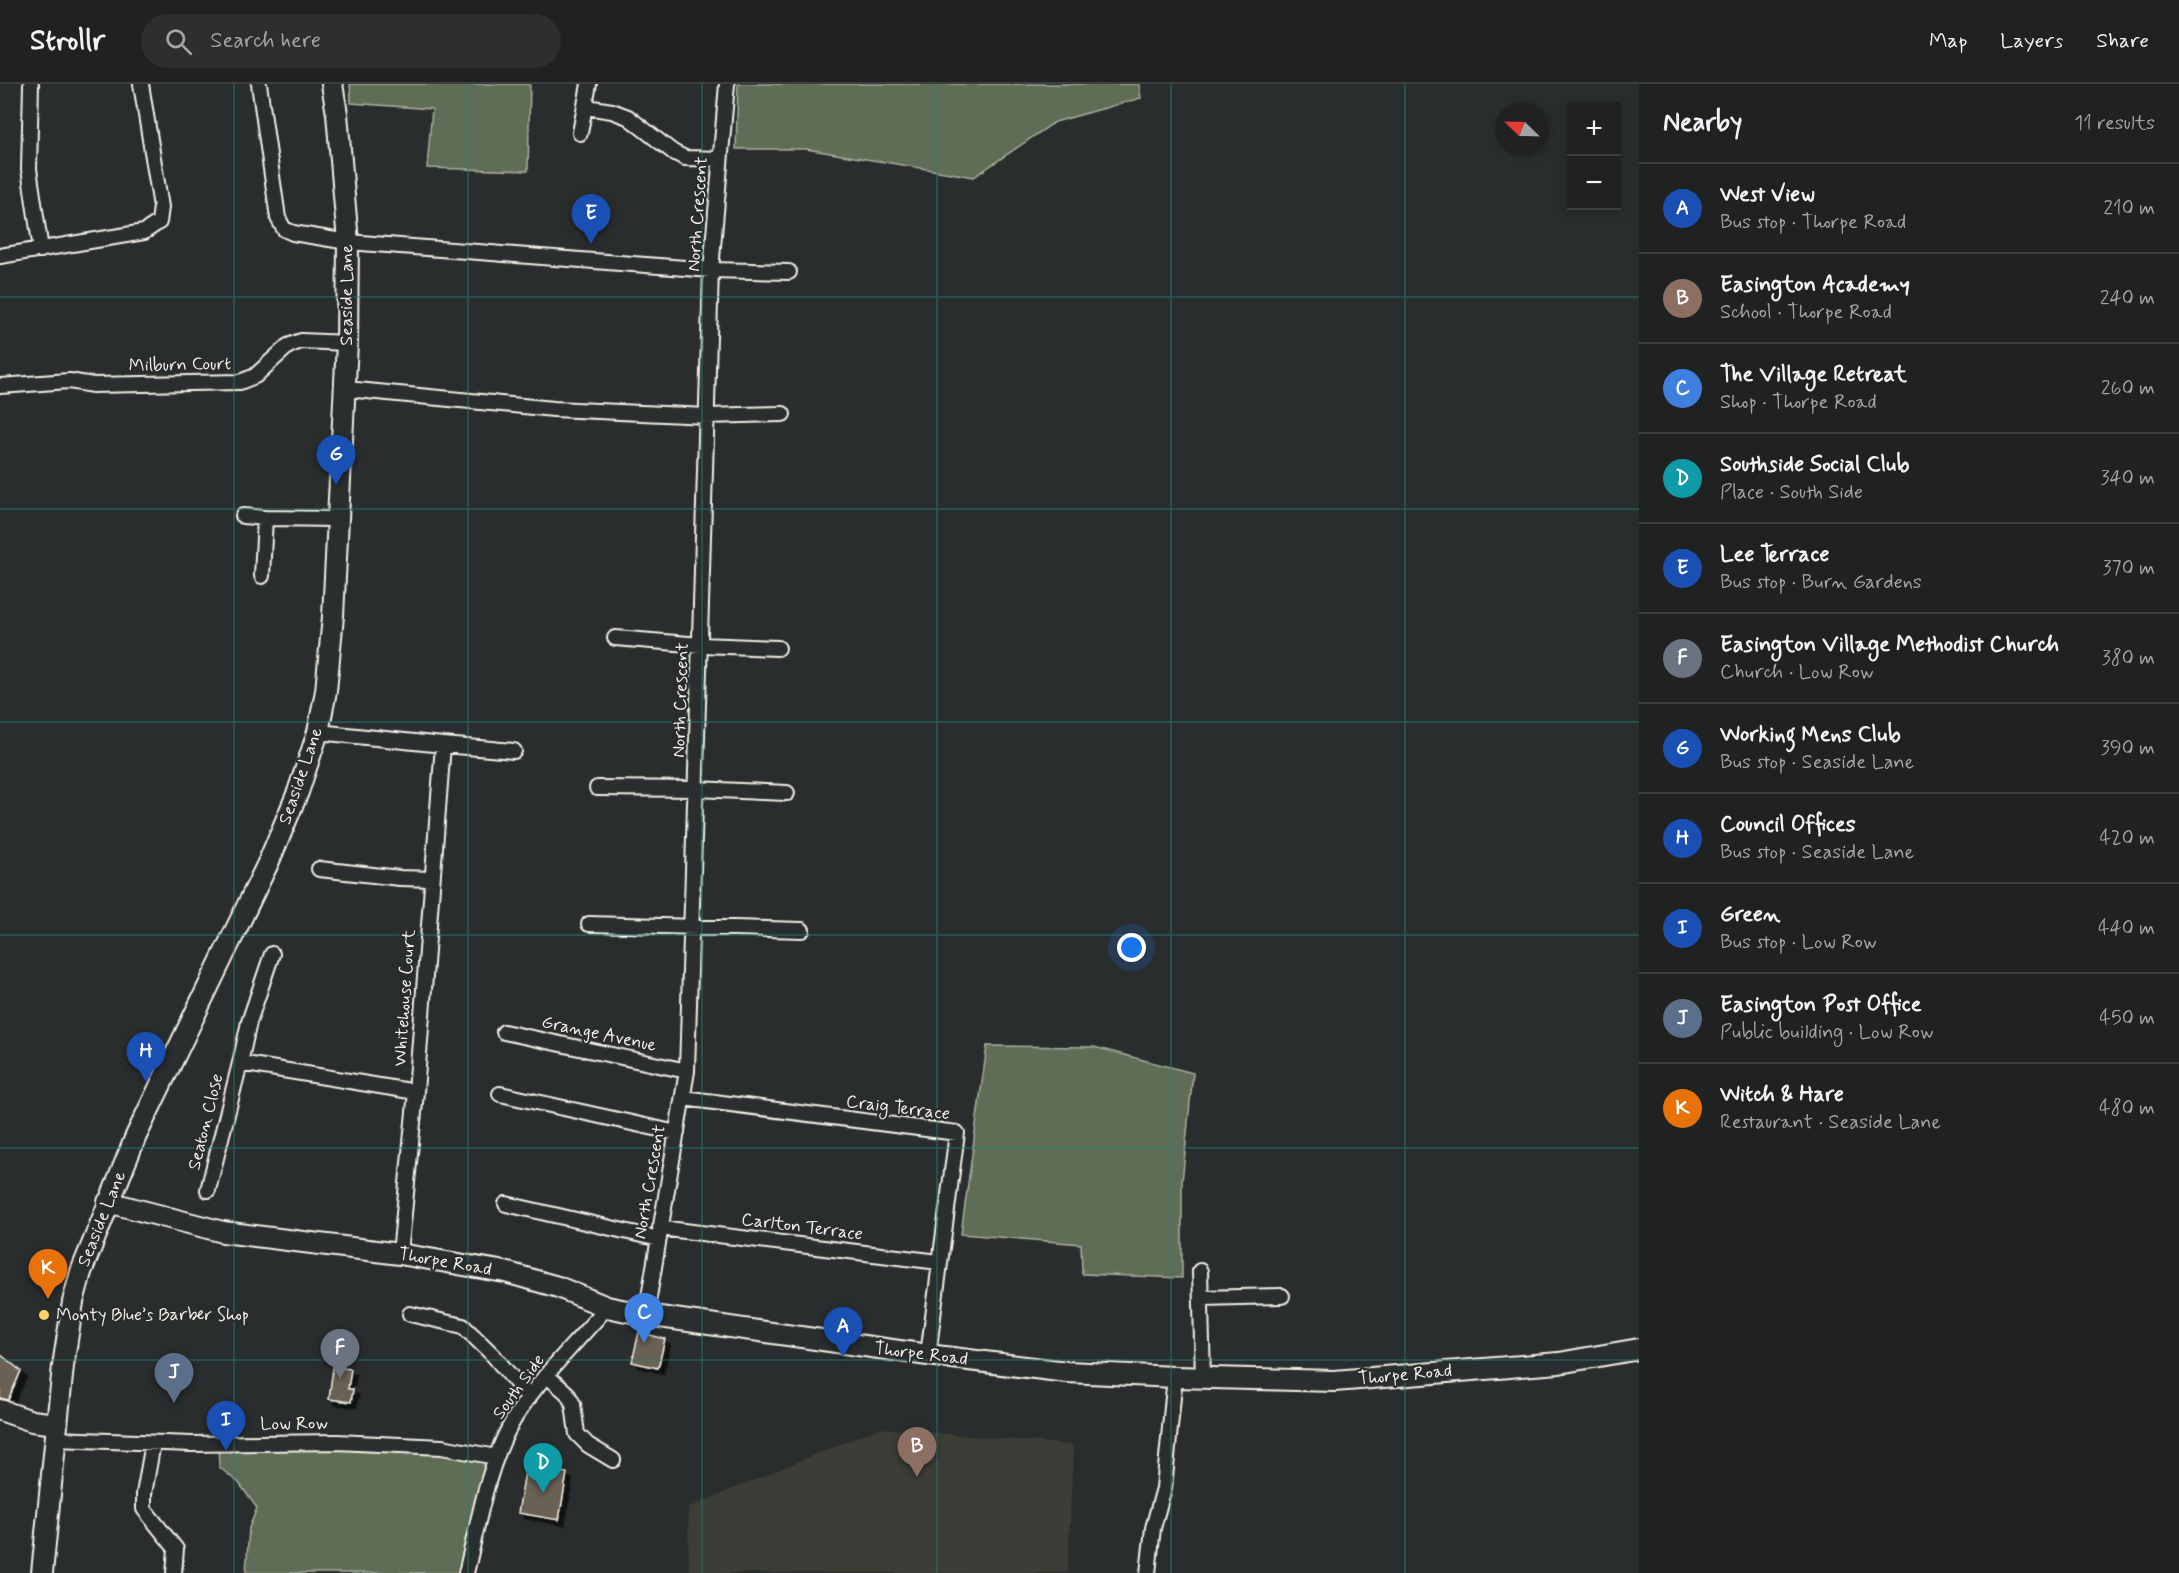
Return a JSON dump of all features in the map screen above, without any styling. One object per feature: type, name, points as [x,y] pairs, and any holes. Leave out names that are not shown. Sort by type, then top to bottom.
[{"type":"main road","name":"Seaside Lane","points":[[42,1573],[66,1341],[81,1272],[136,1136],[269,861],[298,792],[318,732],[327,680],[347,343],[348,242],[337,114],[332,84]]},
{"type":"main road","name":"Thorpe Road","points":[[108,1202],[223,1232],[400,1254],[505,1272],[558,1287],[608,1307],[646,1315],[928,1356],[1067,1371],[1175,1377],[1334,1381],[1559,1363],[1639,1349]]},
{"type":"main road","points":[[0,1410],[55,1432]]},
{"type":"street","points":[[31,84],[29,169],[41,250]]},
{"type":"street","points":[[0,256],[144,232],[159,222],[161,207],[141,84]]},
{"type":"street","points":[[259,84],[278,218],[284,228],[293,233],[348,242],[711,270],[789,272]]},
{"type":"street","points":[[580,133],[589,84]]},
{"type":"street","name":"North Crescent","points":[[646,1315],[687,1071],[711,270],[727,84]]},
{"type":"street","points":[[586,107],[612,111],[628,117],[673,152],[685,158],[720,159]]},
{"type":"street","name":"Milburn Court","points":[[0,386],[69,381],[93,385],[240,382],[255,376],[288,346],[301,341],[347,343]]},
{"type":"street","points":[[346,388],[554,409],[707,416],[783,414]]},
{"type":"street","points":[[243,516],[338,519]]},
{"type":"street","points":[[262,576],[265,518]]},
{"type":"street","points":[[615,638],[778,648]]},
{"type":"street","points":[[318,732],[514,751]]},
{"type":"street","name":"Whitehouse Court","points":[[400,1254],[416,1092],[443,745]]},
{"type":"street","points":[[597,788],[788,793]]},
{"type":"street","points":[[319,869],[400,878],[432,879]]},
{"type":"street","points":[[589,924],[802,930]]},
{"type":"street","name":"Seaton Close","points":[[208,1190],[249,1022],[272,954]]},
{"type":"street","name":"Grange Avenue","points":[[504,1032],[687,1071]]},
{"type":"street","points":[[240,1063],[416,1092]]},
{"type":"street","points":[[500,1094],[676,1133]]},
{"type":"street","name":"Craig Terrace","points":[[683,1098],[957,1133],[928,1356]]},
{"type":"street","name":"Carlton Terrace","points":[[506,1204],[659,1234],[939,1262]]},
{"type":"street","points":[[1200,1271],[1203,1377]]},
{"type":"street","points":[[1201,1298],[1282,1296]]},
{"type":"street","name":"South Side","points":[[466,1573],[496,1457],[510,1427],[529,1398],[608,1307]]},
{"type":"street","points":[[410,1314],[464,1326],[493,1354],[529,1398]]},
{"type":"street","points":[[547,1376],[567,1393],[573,1404],[578,1434],[588,1445],[613,1460]]},
{"type":"street","points":[[1148,1573],[1153,1528],[1164,1488],[1175,1377]]},
{"type":"street","name":"Low Row","points":[[55,1432],[153,1443],[337,1442],[442,1447],[496,1457]]},
{"type":"street","points":[[153,1443],[144,1494],[144,1509],[176,1549],[174,1573]]},
{"type":"shaded area","points":[[879,1428],[1073,1445],[1068,1573],[689,1573],[688,1508]]},
{"type":"green space","points":[[350,84],[530,84],[528,171],[427,168],[432,109],[351,103]]},
{"type":"green space","points":[[738,84],[1139,84],[1141,98],[1055,122],[974,177],[806,149],[736,149]]},
{"type":"green space","points":[[987,1046],[1094,1047],[1193,1073],[1182,1182],[1182,1278],[1082,1274],[1081,1244],[961,1234]]},
{"type":"green space","points":[[337,1442],[496,1457],[466,1573],[246,1573],[249,1528],[257,1508],[239,1483],[219,1467],[218,1444]]},
{"type":"building","points":[[639,1332],[665,1339],[658,1368],[632,1362]]},
{"type":"building","points":[[0,1354],[21,1371],[8,1400],[0,1398]]},
{"type":"building","points":[[333,1367],[351,1369],[348,1389],[353,1389],[351,1402],[329,1399]]},
{"type":"building","points":[[526,1466],[567,1473],[559,1520],[518,1513]]},
{"type":"place","name":"Lee Terrace","points":[[591,244]]},
{"type":"place","name":"Working Mens Club","points":[[336,485]]},
{"type":"place","name":"Council Offices","points":[[146,1082]]},
{"type":"place","name":"Witch & Hare","points":[[48,1299]]},
{"type":"place","name":"Monty Blue’s Barber Shop","points":[[44,1315]]},
{"type":"place","name":"The Village Retreat","points":[[644,1343]]},
{"type":"place","name":"West View","points":[[843,1357]]},
{"type":"place","name":"Easington Village Methodist Church","points":[[340,1379]]},
{"type":"place","name":"Easington Post Office","points":[[174,1403]]},
{"type":"place","name":"Green","points":[[226,1451]]},
{"type":"place","name":"Easington Academy","points":[[917,1477]]},
{"type":"place","name":"Southside Social Club","points":[[543,1493]]}]
